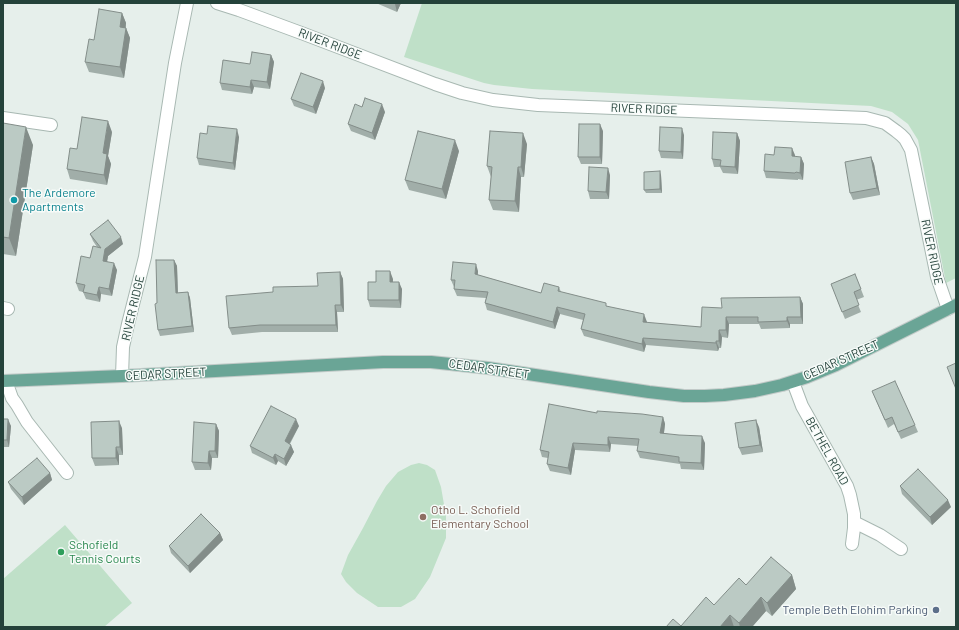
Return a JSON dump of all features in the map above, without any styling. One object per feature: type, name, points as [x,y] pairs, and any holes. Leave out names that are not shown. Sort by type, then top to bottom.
[{"type":"main road","name":"CEDAR STREET","points":[[4,381],[382,362],[431,362],[488,368],[648,392],[684,396],[716,396],[743,393],[793,382],[831,367],[952,307]]},
{"type":"street","name":"RIVER RIDGE","points":[[122,376],[125,336],[146,253],[175,63],[187,3]]},
{"type":"street","name":"RIVER RIDGE","points":[[217,3],[310,36],[429,82],[462,93],[493,100],[538,105],[866,118],[884,123],[901,135],[911,150],[937,277],[943,298],[952,307]]},
{"type":"street","points":[[3,118],[51,125]]},
{"type":"street","points":[[4,381],[12,398],[27,422],[67,473]]},
{"type":"street","name":"BETHEL ROAD","points":[[793,382],[802,406],[847,486],[853,504],[854,522],[852,544]]},
{"type":"street","points":[[854,522],[880,535],[901,549]]},
{"type":"green space","points":[[422,3],[956,3],[956,278],[946,283],[918,140],[908,124],[892,112],[871,106],[532,89],[484,83],[404,57]]},
{"type":"green space","points":[[419,463],[427,465],[435,470],[441,487],[446,516],[446,538],[430,577],[415,599],[401,607],[378,607],[357,593],[346,582],[341,574],[348,555],[386,486],[398,472],[411,465]]},
{"type":"green space","name":"Schofield Tennis Courts","points":[[65,525],[132,603],[104,627],[3,627],[3,579]]},
{"type":"building","points":[[99,9],[122,13],[120,27],[126,28],[120,67],[85,62],[89,39],[94,40]]},
{"type":"building","points":[[252,52],[271,55],[267,82],[251,80],[250,87],[220,83],[223,60],[250,64]]},
{"type":"building","points":[[301,73],[323,81],[313,107],[291,99]]},
{"type":"building","points":[[365,98],[382,104],[372,133],[348,124],[355,104],[362,107]]},
{"type":"building","points":[[82,117],[108,121],[103,153],[107,154],[104,175],[67,169],[70,148],[77,149]]},
{"type":"building","points":[[3,123],[26,127],[9,238],[3,237]]},
{"type":"building","points":[[579,124],[600,124],[600,157],[578,157]]},
{"type":"building","points":[[208,126],[237,129],[233,163],[197,158],[200,133],[207,134]]},
{"type":"building","points":[[660,127],[682,128],[681,152],[659,151]]},
{"type":"building","points":[[418,131],[455,140],[442,189],[405,180]]},
{"type":"building","points":[[490,131],[523,133],[521,167],[518,167],[515,201],[489,200],[492,167],[487,166]]},
{"type":"building","points":[[713,132],[737,133],[735,167],[720,166],[721,160],[712,159]]},
{"type":"building","points":[[775,147],[792,148],[792,156],[801,157],[800,173],[764,171],[765,154],[774,155]]},
{"type":"building","points":[[871,157],[877,188],[850,193],[845,162]]},
{"type":"building","points":[[589,167],[608,168],[606,192],[588,191]]},
{"type":"building","points":[[660,171],[660,189],[644,190],[644,172]]},
{"type":"building","points":[[108,220],[121,237],[105,249],[103,261],[114,263],[109,289],[99,287],[97,295],[83,292],[85,285],[76,283],[81,256],[90,258],[93,246],[101,248],[90,234]]},
{"type":"building","points":[[156,260],[174,260],[176,293],[188,292],[192,326],[158,330],[155,304],[157,303]]},
{"type":"building","points":[[453,262],[476,264],[475,274],[541,293],[544,283],[559,287],[558,291],[606,303],[606,306],[644,314],[643,322],[701,327],[702,307],[722,308],[721,298],[800,297],[801,317],[787,317],[787,321],[758,322],[758,317],[726,317],[726,330],[719,330],[719,341],[716,341],[716,343],[643,338],[642,344],[581,329],[585,314],[557,307],[553,322],[485,303],[488,292],[454,289],[455,280],[451,280]]},
{"type":"building","points":[[376,271],[390,271],[390,282],[399,282],[399,300],[368,300],[368,282],[376,282]]},
{"type":"building","points":[[340,272],[341,305],[335,305],[336,325],[260,325],[229,328],[226,296],[273,292],[273,287],[318,286],[317,273]]},
{"type":"building","points":[[855,274],[861,289],[854,292],[859,305],[842,312],[831,284]]},
{"type":"building","points":[[956,363],[956,389],[947,367]]},
{"type":"building","points":[[895,381],[915,425],[898,432],[892,417],[885,420],[872,391]]},
{"type":"building","points":[[549,404],[597,413],[597,411],[663,417],[660,433],[702,436],[701,463],[679,462],[679,457],[637,451],[639,439],[608,437],[608,445],[573,443],[568,468],[547,464],[549,452],[540,450]]},
{"type":"building","points":[[271,406],[296,419],[285,441],[291,445],[284,459],[275,454],[273,458],[250,446]]},
{"type":"building","points":[[3,419],[8,419],[7,440],[3,440]]},
{"type":"building","points":[[756,420],[760,445],[739,448],[735,423]]},
{"type":"building","points":[[119,421],[120,447],[116,447],[116,458],[92,458],[91,422]]},
{"type":"building","points":[[194,422],[216,424],[215,451],[209,451],[208,463],[192,462]]},
{"type":"building","points":[[37,458],[50,473],[22,497],[8,482]]},
{"type":"building","points":[[918,469],[948,500],[930,517],[900,486]]},
{"type":"building","points":[[201,514],[220,533],[188,566],[169,546]]},
{"type":"building","points":[[771,557],[792,575],[767,603],[761,597],[739,623],[730,615],[720,627],[666,627],[673,619],[681,626],[706,597],[714,605],[739,578],[746,585]]},
{"type":"place","name":"The Ardemore Apartments","points":[[14,200]]},
{"type":"place","name":"Otho L. Schofield Elementary School","points":[[423,517]]},
{"type":"place","name":"Schofield Tennis Courts","points":[[61,552]]},
{"type":"place","name":"Temple Beth Elohim Parking","points":[[936,610]]}]
